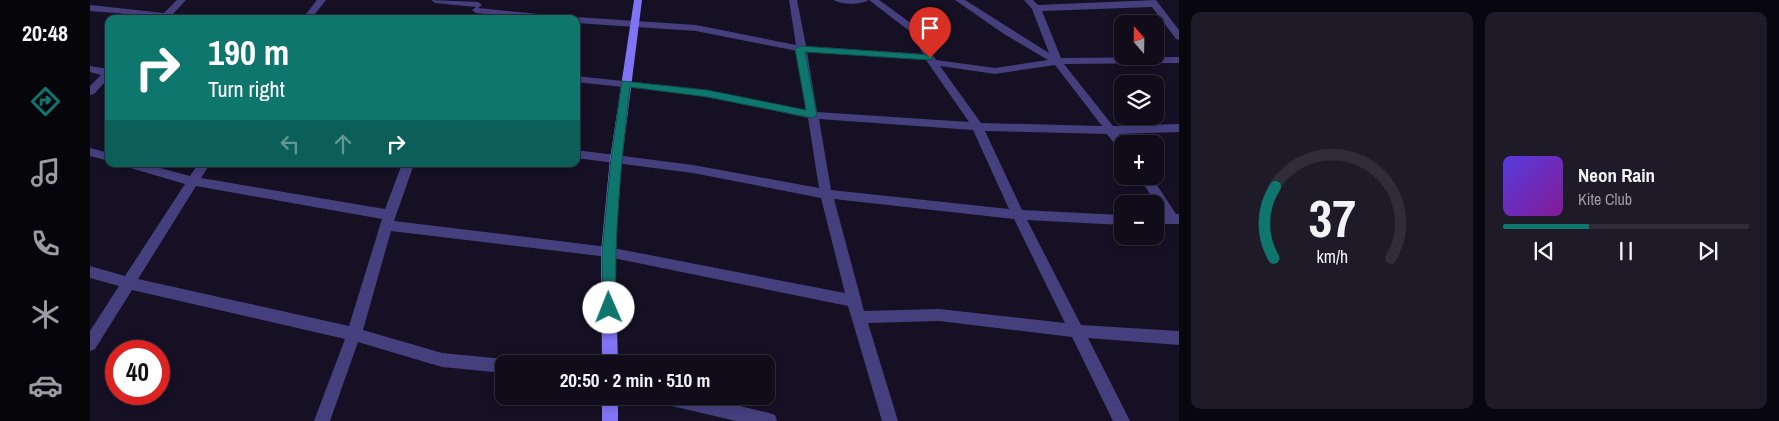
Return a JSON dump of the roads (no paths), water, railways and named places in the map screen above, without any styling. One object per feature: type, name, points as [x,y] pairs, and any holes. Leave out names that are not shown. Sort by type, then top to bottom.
[{"type":"street","points":[[133,11],[138,0]]},
{"type":"street","points":[[167,15],[182,0]]},
{"type":"street","points":[[309,15],[322,0]]},
{"type":"street","points":[[435,0],[476,9],[526,15]]},
{"type":"street","points":[[610,355],[608,252],[616,159],[638,0]]},
{"type":"street","points":[[793,0],[826,194],[854,301],[890,421]]},
{"type":"street","points":[[838,0],[864,0]]},
{"type":"street","points":[[873,0],[916,31],[931,60],[977,126],[1018,215],[1122,421]]},
{"type":"street","points":[[959,0],[1007,32],[1058,62]]},
{"type":"street","points":[[1115,135],[1058,62],[1032,4],[1154,2],[1178,35]]},
{"type":"street","points":[[90,8],[133,11],[154,15]]},
{"type":"street","points":[[580,20],[635,22],[696,28],[800,49],[931,60],[995,71],[1069,60],[1179,60]]},
{"type":"street","points":[[90,69],[105,72]]},
{"type":"street","points":[[90,92],[105,76]]},
{"type":"street","points":[[580,79],[626,83],[707,94],[812,115],[1009,129],[1112,130],[1179,128]]},
{"type":"street","points":[[90,152],[105,156]]},
{"type":"street","points":[[580,154],[693,170],[826,194],[1018,215],[1114,220]]},
{"type":"street","points":[[142,167],[192,181],[387,220],[608,252],[854,301]]},
{"type":"street","points":[[90,344],[202,167]]},
{"type":"street","points":[[322,421],[354,334],[387,220],[407,167]]},
{"type":"street","points":[[1151,185],[1176,219]]},
{"type":"street","points":[[90,272],[128,284],[354,334],[442,360],[495,365]]},
{"type":"street","points":[[859,317],[938,315],[1076,330],[1179,338]]},
{"type":"street","points":[[610,405],[610,421]]},
{"type":"street","points":[[701,405],[769,421]]}]
